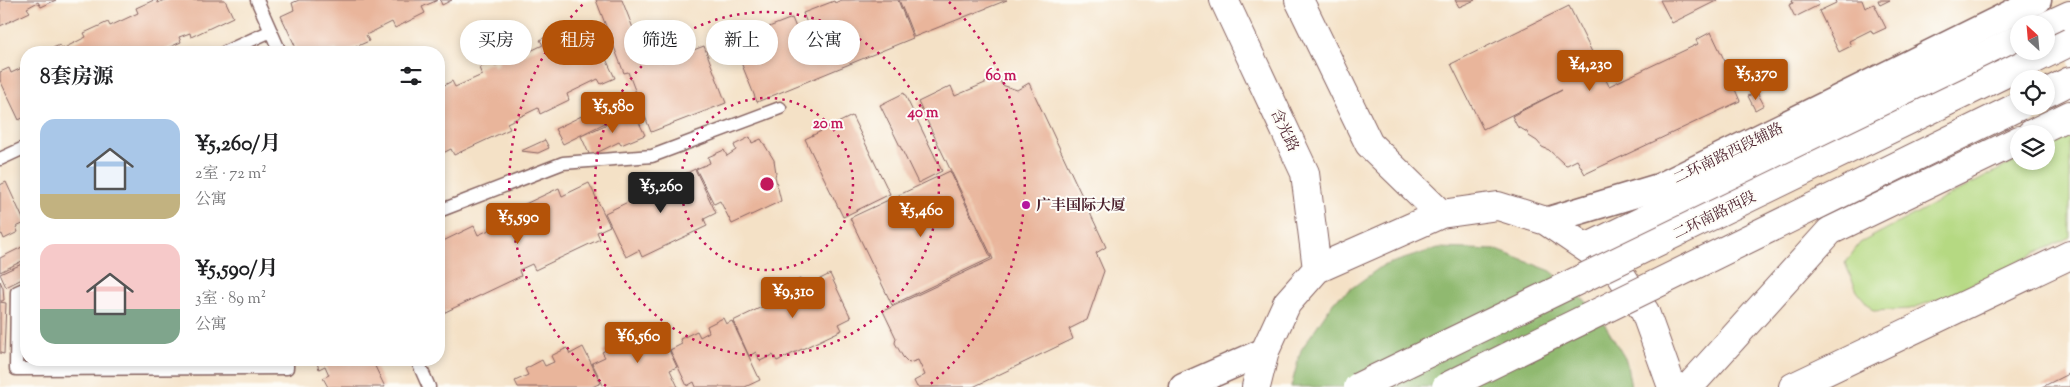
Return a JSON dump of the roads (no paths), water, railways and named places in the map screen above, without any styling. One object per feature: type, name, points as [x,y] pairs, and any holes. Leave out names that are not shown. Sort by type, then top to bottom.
[{"type":"main road","name":"含光路","points":[[1224,0],[1305,173],[1317,269]]},
{"type":"main road","points":[[1299,0],[1369,144],[1441,214]]},
{"type":"main road","points":[[2055,22],[2070,14]]},
{"type":"main road","name":"二环南路西段","points":[[1358,387],[2070,42]]},
{"type":"main road","name":"二环南路西段","points":[[1586,248],[2010,43]]},
{"type":"main road","points":[[2055,88],[2070,81]]},
{"type":"main road","points":[[1446,387],[2010,110]]},
{"type":"main road","points":[[2049,125],[2070,115]]},
{"type":"main road","points":[[1689,387],[1830,232],[2010,144]]},
{"type":"main road","points":[[1256,387],[1265,351],[1286,303],[1317,269],[1441,214],[1498,206],[1546,221],[1617,269],[1645,312],[1672,387]]},
{"type":"main road","points":[[1793,387],[2070,255]]},
{"type":"street","name":"二环南路西段辅路","points":[[1546,221],[1659,187],[2038,0]]},
{"type":"street","points":[[1183,387],[1265,351]]},
{"type":"lane","points":[[257,0],[277,46]]},
{"type":"lane","points":[[239,46],[271,31]]},
{"type":"lane","points":[[445,209],[563,163],[652,156],[780,108]]},
{"type":"lane","points":[[0,159],[20,149]]},
{"type":"lane","points":[[20,291],[17,292],[16,369],[288,368],[288,366]]},
{"type":"lane","points":[[420,366],[429,387]]},
{"type":"place","name":"广丰国际大厦","points":[[1026,205]]}]
